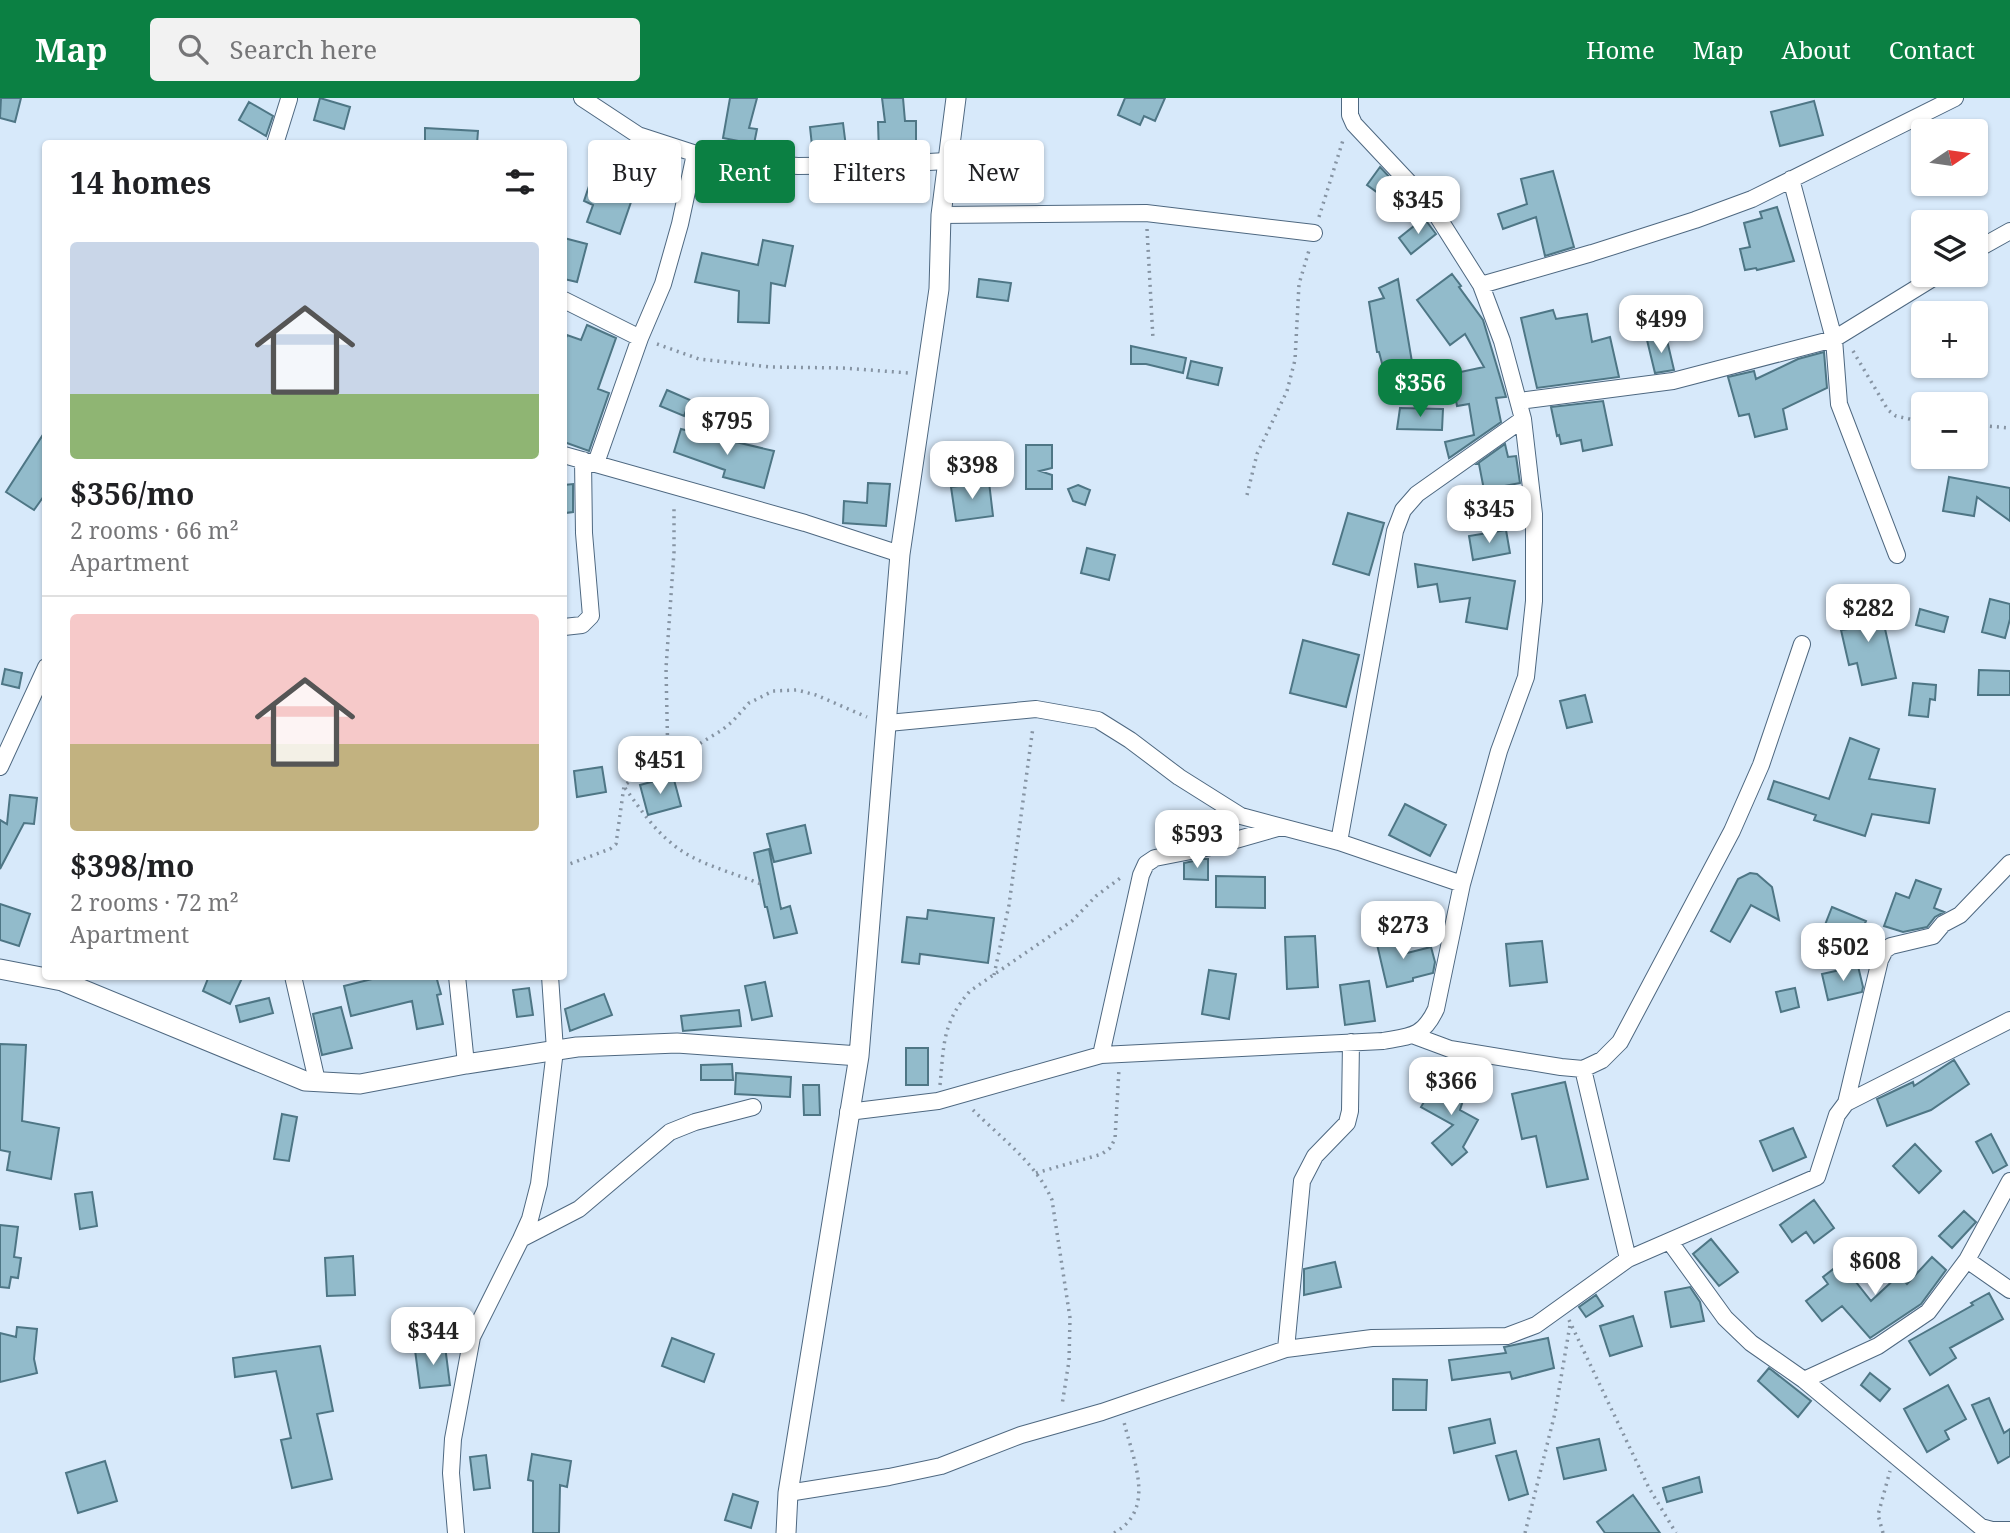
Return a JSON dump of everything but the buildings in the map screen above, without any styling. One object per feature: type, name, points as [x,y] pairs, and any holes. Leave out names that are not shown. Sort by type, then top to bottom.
[{"type":"street","points":[[567,627],[582,625],[590,616],[584,533],[589,462],[666,272],[680,224],[695,154],[638,135],[582,98]]},
{"type":"street","points":[[949,140],[956,98]]},
{"type":"street","points":[[1481,285],[1592,253],[1752,199],[1955,98]]},
{"type":"street","points":[[276,140],[289,99]]},
{"type":"street","points":[[1350,106],[1362,133],[1431,206],[1481,285],[1502,341],[1519,401],[1534,514],[1534,601],[1526,677],[1499,751],[1462,884],[1436,1009],[1429,1024],[1415,1036]]},
{"type":"street","points":[[795,166],[944,161]]},
{"type":"street","points":[[1791,180],[1838,337],[1839,404],[1897,555]]},
{"type":"street","points":[[786,1533],[788,1493],[859,1056],[900,554],[939,289],[944,183]]},
{"type":"street","points":[[941,215],[1146,213],[1314,233]]},
{"type":"street","points":[[1988,243],[2010,231]]},
{"type":"street","points":[[1519,401],[1673,381],[1838,337],[1919,287]]},
{"type":"street","points":[[567,302],[640,338]]},
{"type":"street","points":[[1339,842],[1395,531],[1403,510],[1417,494],[1523,419]]},
{"type":"street","points":[[567,456],[805,523],[900,554]]},
{"type":"street","points":[[848,1112],[938,1101],[1101,1055],[1120,1053],[1383,1041],[1415,1036],[1450,1049],[1583,1069],[1602,1060],[1620,1042],[1732,831],[1760,765],[1802,644]]},
{"type":"street","points":[[0,767],[42,676]]},
{"type":"street","points":[[888,723],[1036,709],[1098,720],[1179,777],[1241,816],[1339,842],[1462,884]]},
{"type":"street","points":[[1101,1055],[1141,875],[1146,864],[1154,858],[1212,847],[1283,827]]},
{"type":"street","points":[[788,1493],[941,1466],[985,1447],[1120,1406],[1286,1349],[1372,1338],[1507,1336],[1536,1325],[1628,1259],[1817,1177],[1837,1115],[1846,1102],[1880,960],[1885,950],[1891,946],[1933,936],[1943,924],[1960,915],[2010,863]]},
{"type":"street","points":[[0,970],[42,976]]},
{"type":"street","points":[[65,980],[263,1065],[305,1080],[359,1084],[577,1047],[677,1043],[859,1056]]},
{"type":"street","points":[[294,980],[317,1081]]},
{"type":"street","points":[[457,980],[466,1064]]},
{"type":"street","points":[[456,1533],[451,1473],[453,1438],[472,1338],[530,1219],[539,1184],[555,1050],[550,980]]},
{"type":"street","points":[[1846,1102],[2010,1020]]},
{"type":"street","points":[[1286,1349],[1302,1181],[1315,1156],[1347,1123],[1350,1111],[1351,1042]]},
{"type":"street","points":[[1583,1069],[1628,1259]]},
{"type":"street","points":[[521,1239],[579,1209],[670,1132],[695,1122],[753,1107]]},
{"type":"street","points":[[1804,1380],[1878,1346],[1928,1311],[1967,1260],[2010,1181]]},
{"type":"street","points":[[1670,1242],[1726,1318],[1751,1343],[1804,1380],[1981,1527],[2010,1530]]},
{"type":"street","points":[[1967,1260],[2010,1290]]},
{"type":"path","points":[[1247,495],[1257,454],[1278,415],[1287,391],[1295,360],[1298,285],[1350,106]]},
{"type":"path","points":[[1146,213],[1153,339]]},
{"type":"path","points":[[1838,337],[1888,410],[1896,416],[1911,419]]},
{"type":"path","points":[[640,338],[699,359],[771,367],[843,368],[925,374]]},
{"type":"path","points":[[1988,426],[2010,428]]},
{"type":"path","points":[[668,763],[666,668],[674,552],[674,485]]},
{"type":"path","points":[[567,865],[610,849],[616,844],[624,786],[635,777],[668,763],[722,730],[749,703],[773,691],[806,692],[852,712],[888,723]]},
{"type":"path","points":[[994,977],[1009,905],[1036,709]]},
{"type":"path","points":[[624,786],[649,822],[672,844],[699,860],[763,885]]},
{"type":"path","points":[[938,1101],[946,1027],[957,1006],[970,991],[1072,921],[1096,896],[1123,876],[1146,864]]},
{"type":"path","points":[[1036,1173],[1102,1154],[1110,1148],[1115,1139],[1120,1053]]},
{"type":"path","points":[[959,1096],[1036,1173],[1046,1185],[1052,1200],[1070,1318],[1069,1361],[1060,1423]]},
{"type":"path","points":[[1562,1305],[1649,1488],[1676,1533]]},
{"type":"path","points":[[1525,1533],[1555,1413],[1570,1322]]},
{"type":"path","points":[[1114,1533],[1127,1526],[1137,1509],[1140,1494],[1120,1406]]},
{"type":"path","points":[[1883,1533],[1878,1515],[1894,1456]]}]
